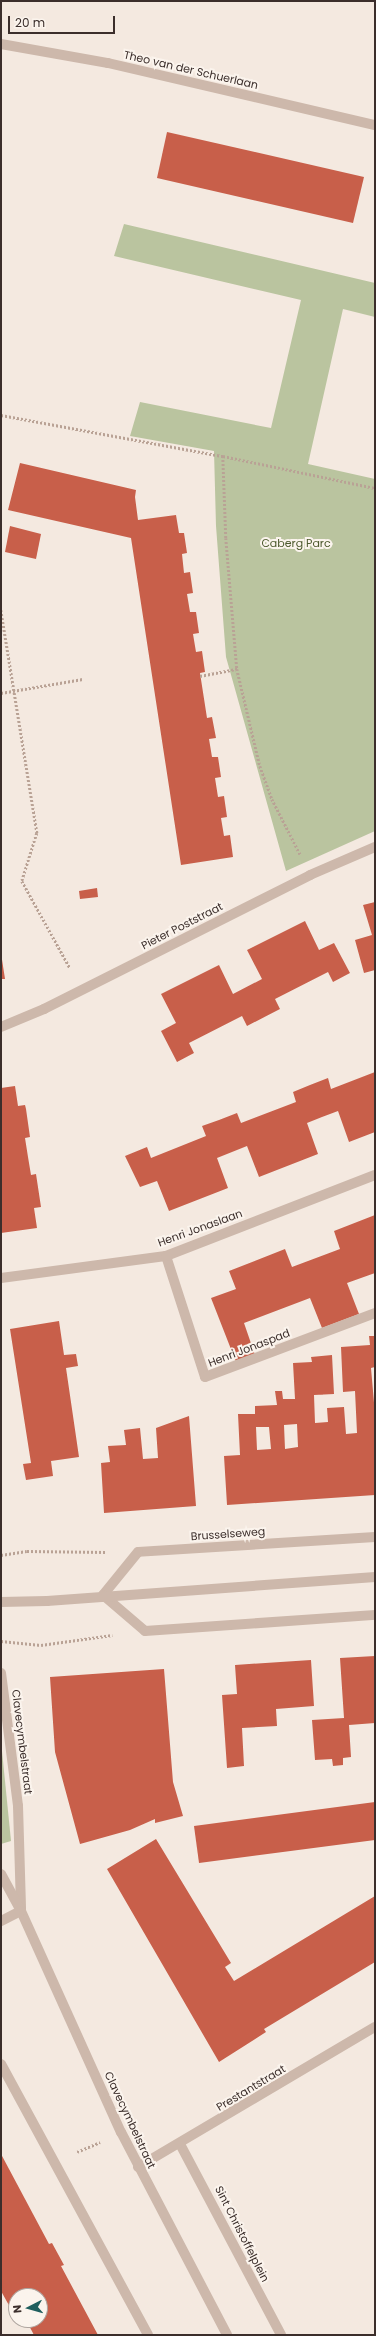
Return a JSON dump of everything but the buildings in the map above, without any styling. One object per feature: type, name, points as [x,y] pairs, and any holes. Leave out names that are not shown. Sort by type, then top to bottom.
[{"type":"street","name":"Theo van der Schuerlaan","points":[[1,44],[108,63],[375,125]]},
{"type":"street","name":"Pieter Poststraat","points":[[1,1027],[82,990],[310,874],[375,846]]},
{"type":"street","name":"Henri Jonaslaan","points":[[1,1278],[166,1256],[375,1175]]},
{"type":"street","name":"Henri Jonaspad","points":[[166,1256],[205,1377],[375,1313]]},
{"type":"street","name":"Brusselseweg","points":[[138,1552],[375,1537]]},
{"type":"street","points":[[103,1595],[138,1552]]},
{"type":"street","points":[[1,1602],[375,1577]]},
{"type":"street","points":[[103,1595],[145,1631],[375,1615]]},
{"type":"street","name":"Clavecymbelstraat","points":[[1,1673],[18,1806],[22,1910]]},
{"type":"street","name":"Clavecymbelstraat","points":[[1,1874],[22,1910],[120,2132],[227,2335]]},
{"type":"street","points":[[1,1921],[22,1910]]},
{"type":"street","name":"Prestantstraat","points":[[138,2167],[180,2144],[375,2027]]},
{"type":"street","points":[[1,2064],[148,2335]]},
{"type":"street","name":"Sint Christoffelplein","points":[[180,2144],[281,2335]]},
{"type":"path","points":[[1,415],[224,456],[375,488]]},
{"type":"path","points":[[224,456],[226,538],[237,669],[260,766],[272,799],[310,874]]},
{"type":"path","points":[[1,610],[37,833],[22,881],[82,990]]},
{"type":"path","points":[[200,676],[237,669]]},
{"type":"path","points":[[1,693],[83,679]]},
{"type":"path","points":[[1,1555],[27,1551],[138,1552]]},
{"type":"path","points":[[1,1641],[41,1645],[145,1631]]},
{"type":"path","points":[[54,2162],[120,2132]]},
{"type":"green space","name":"Caberg Parc","points":[[124,224],[375,283],[375,317],[343,309],[308,464],[375,479],[375,831],[286,871],[226,657],[216,526],[214,451],[130,436],[140,402],[271,428],[301,300],[114,256]]},
{"type":"green space","points":[[1,1741],[11,1841],[1,1844]]}]
